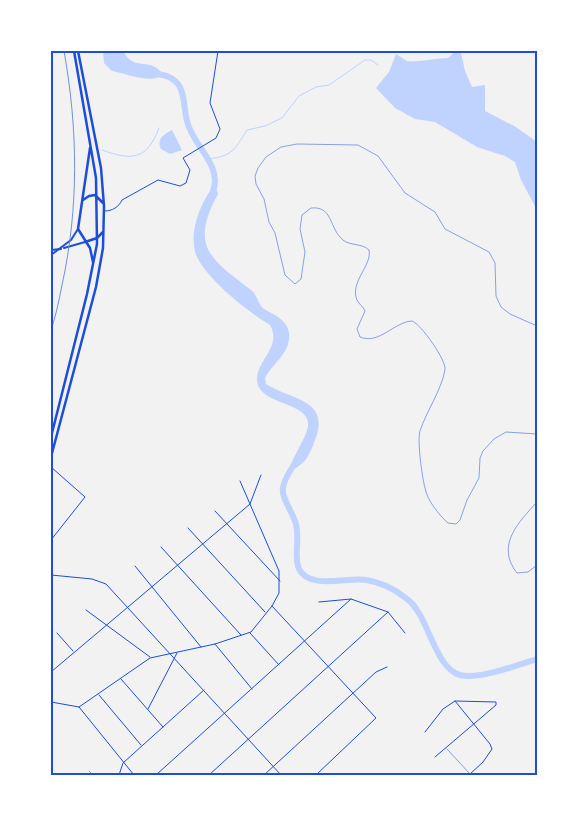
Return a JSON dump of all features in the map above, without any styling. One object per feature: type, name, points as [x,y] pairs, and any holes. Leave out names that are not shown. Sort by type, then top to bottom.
[{"type":"highway","points":[[51,437],[93,268],[97,238],[97,196],[90,139],[74,51]]},
{"type":"highway","points":[[51,457],[97,280],[103,232],[104,206],[101,168],[78,51]]},
{"type":"highway","points":[[90,139],[90,158],[78,228],[92,253],[93,268]]},
{"type":"highway","points":[[82,202],[89,196],[97,196]]},
{"type":"highway","points":[[97,196],[104,206]]},
{"type":"highway","points":[[85,242],[97,238],[103,232]]},
{"type":"main road","points":[[51,255],[73,238],[78,228]]},
{"type":"main road","points":[[51,250],[85,242]]},
{"type":"street","points":[[104,211],[110,211],[118,206],[122,200],[155,180],[162,179],[176,186],[183,185],[188,179],[190,170],[183,158],[210,142],[219,134],[221,127],[210,103],[218,51]]},
{"type":"street","points":[[51,467],[85,497],[51,540]]},
{"type":"street","points":[[51,672],[250,504],[261,475]]},
{"type":"street","points":[[51,702],[79,707],[150,658],[214,644],[250,632],[272,606],[278,593],[280,581],[279,571],[240,480]]},
{"type":"street","points":[[215,511],[280,581]]},
{"type":"street","points":[[188,528],[266,613]]},
{"type":"street","points":[[161,547],[242,636]]},
{"type":"street","points":[[135,566],[200,647]]},
{"type":"street","points":[[51,575],[99,580],[106,584],[281,775]]},
{"type":"street","points":[[156,775],[351,599]]},
{"type":"street","points":[[319,602],[351,599],[388,612],[405,634]]},
{"type":"street","points":[[272,606],[306,641],[376,720],[316,775]]},
{"type":"street","points":[[86,610],[150,658]]},
{"type":"street","points":[[210,775],[388,612]]},
{"type":"street","points":[[250,632],[280,665]]},
{"type":"street","points":[[57,633],[73,652]]},
{"type":"street","points":[[214,644],[252,689]]},
{"type":"street","points":[[148,709],[176,659],[177,652]]},
{"type":"street","points":[[264,775],[376,672],[387,667]]},
{"type":"street","points":[[121,679],[163,726]]},
{"type":"street","points":[[119,775],[123,763],[204,690]]},
{"type":"street","points":[[99,695],[141,746]]},
{"type":"street","points":[[455,701],[474,722],[492,749],[483,762],[469,774]]},
{"type":"street","points":[[425,732],[443,709],[455,701],[496,702],[435,757]]},
{"type":"street","points":[[79,707],[134,775]]},
{"type":"lane","points":[[537,326],[510,314],[501,307],[496,296],[495,263],[490,252],[445,230],[435,212],[410,198],[383,160],[372,151],[350,144],[288,145],[270,153],[258,168],[255,176],[256,184],[264,200],[269,222],[275,233],[285,276],[288,281],[295,284],[302,279],[305,252],[300,229],[302,215],[311,208],[322,209],[328,214],[337,233],[343,240],[366,247],[368,250],[369,257],[362,269],[356,292],[356,298],[365,311],[357,329],[360,338],[370,340],[412,320],[421,326],[445,363],[445,373],[421,430],[419,441],[424,488],[428,497],[448,523],[456,524],[460,520],[467,500],[479,478],[481,454],[494,439],[510,431],[537,434]]},
{"type":"lane","points":[[537,502],[512,532],[508,548],[512,566],[517,573],[528,572],[537,565]]},
{"type":"lane","points":[[446,748],[469,774]]},
{"type":"lane","points":[[89,770],[93,775]]},
{"type":"water","points":[[103,51],[123,51],[130,60],[151,65],[159,69],[164,75],[152,79],[112,71],[104,63]]},
{"type":"water","points":[[456,51],[461,53],[465,71],[472,87],[485,85],[485,111],[516,127],[537,142],[537,210],[521,180],[515,162],[505,156],[477,147],[435,122],[415,119],[395,108],[376,88],[389,72],[396,54],[407,61],[415,61],[448,58]]},
{"type":"water","points":[[172,130],[182,150],[170,154],[161,149],[159,142],[164,135]]},
{"type":"water","points":[[215,184],[218,194],[209,212],[205,227],[205,239],[209,250],[215,260],[253,292],[264,309],[282,320],[288,328],[288,345],[265,378],[266,384],[306,403],[313,408],[318,416],[319,426],[311,451],[303,463],[289,472],[306,433],[308,422],[305,415],[299,410],[265,394],[259,387],[258,372],[273,339],[270,325],[240,304],[210,276],[202,266],[194,248],[197,219],[205,199]]},
{"type":"waterway","points":[[208,159],[228,154],[239,143],[247,130],[265,126],[282,118],[299,96],[316,87],[329,85],[365,60],[371,60],[378,65]]},
{"type":"waterway","points":[[158,74],[171,78],[180,88],[190,130],[214,172],[215,182],[213,191]]},
{"type":"waterway","points":[[102,150],[122,156],[137,155],[144,152],[149,146],[159,128]]},
{"type":"waterway","points":[[293,466],[284,483],[283,494],[297,527],[297,564],[304,575],[320,581],[372,581],[398,593],[415,607],[444,662],[451,670],[460,675],[487,674],[537,659]]},
{"type":"railway","points":[[51,330],[68,256],[74,198],[74,139],[69,80],[64,51]]}]
